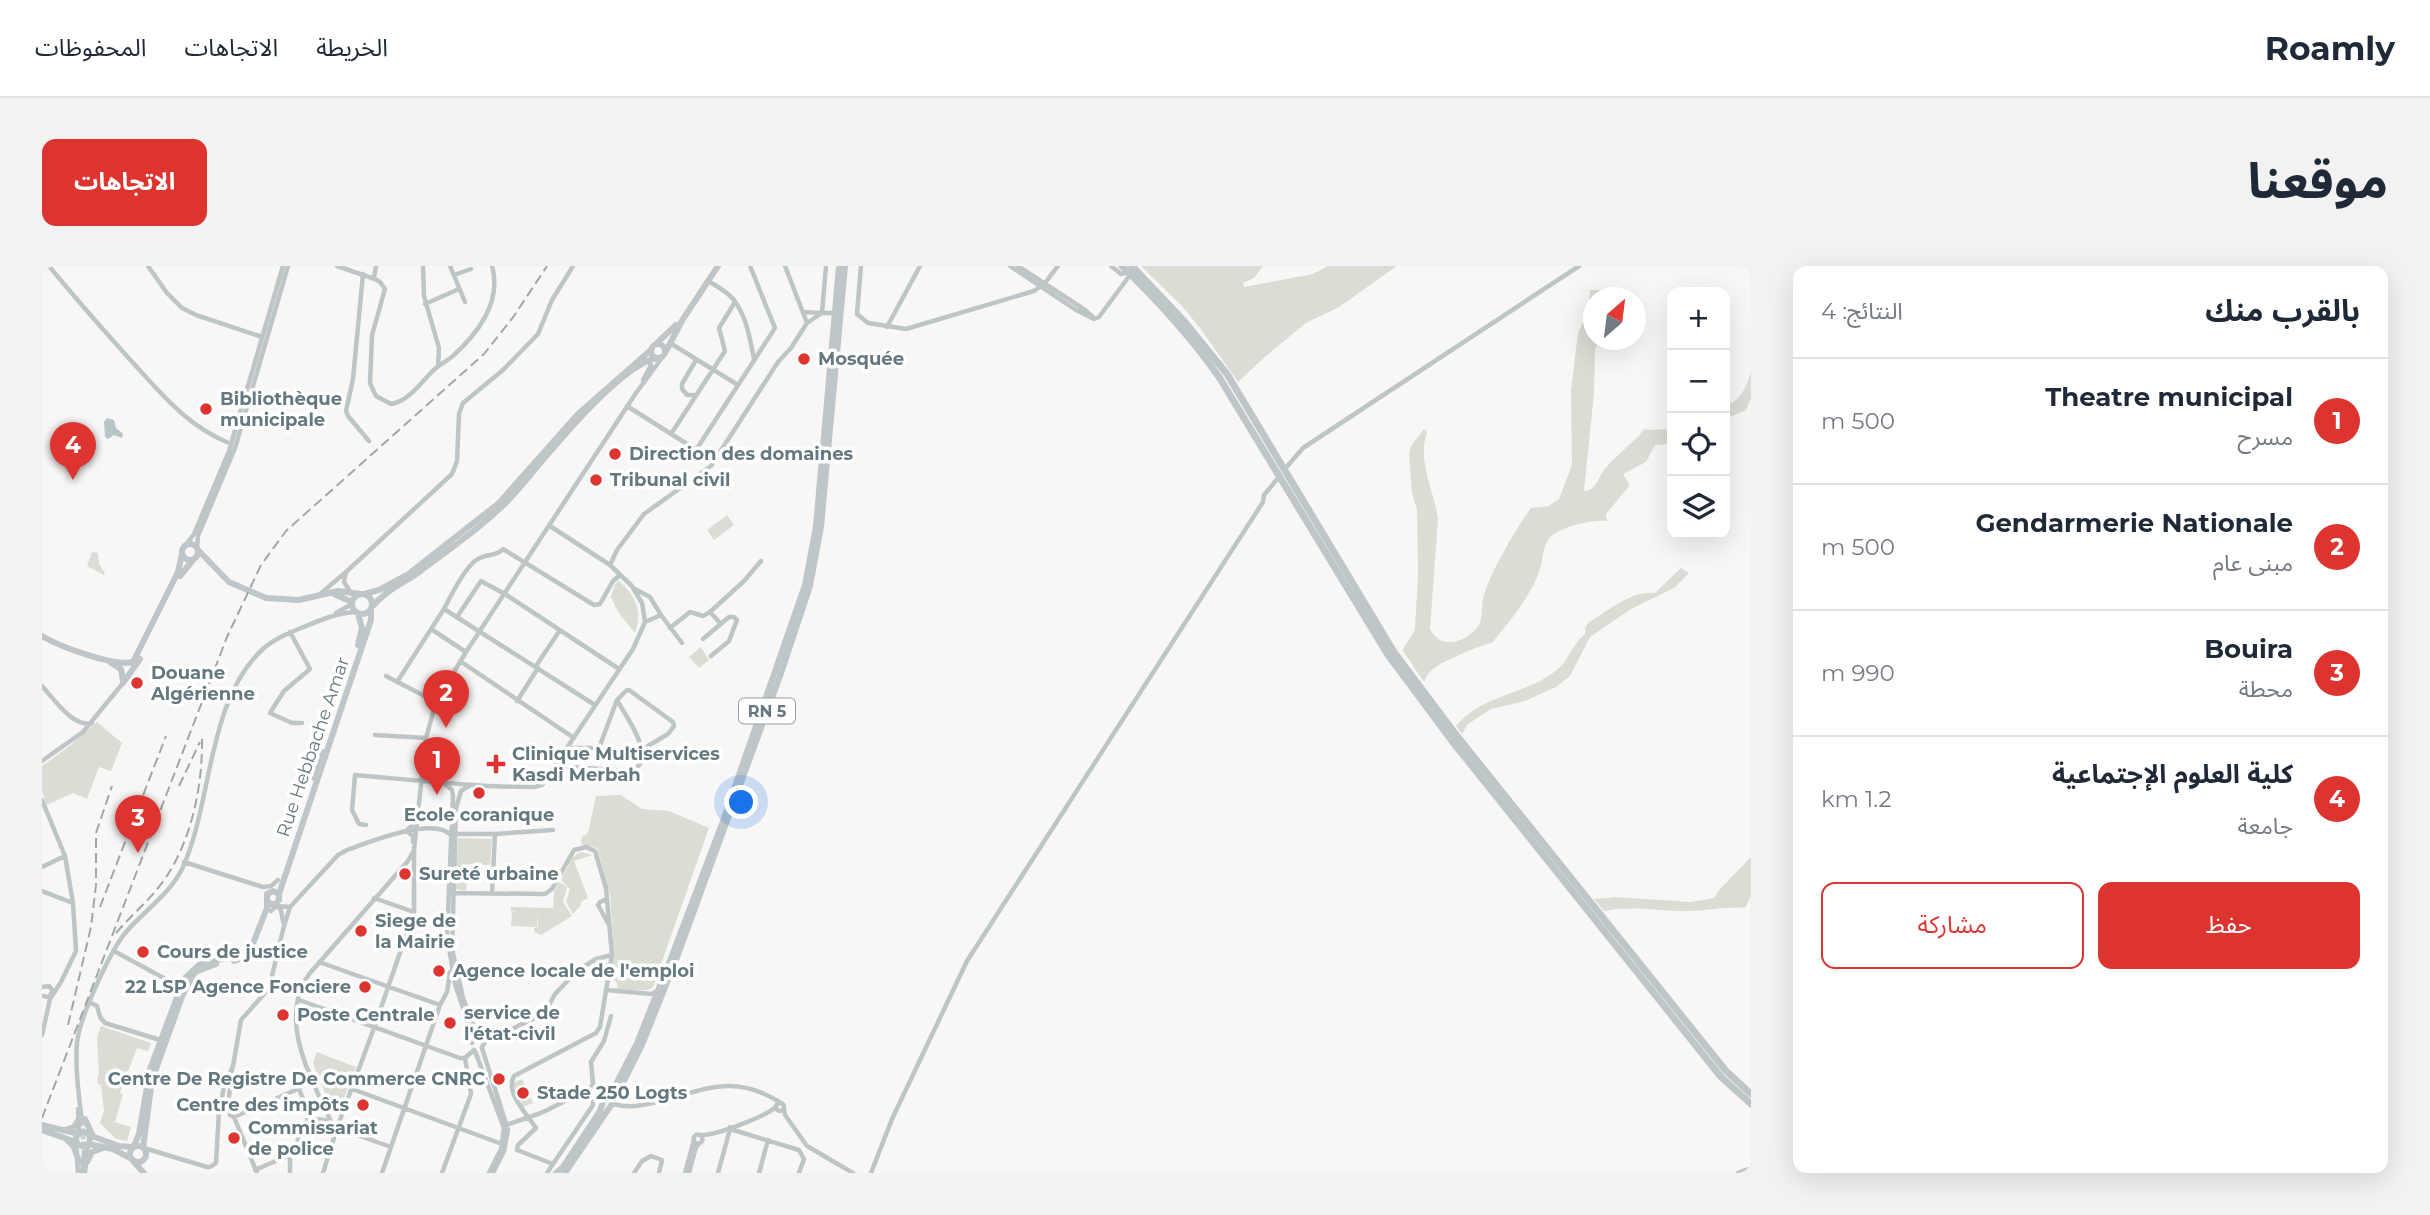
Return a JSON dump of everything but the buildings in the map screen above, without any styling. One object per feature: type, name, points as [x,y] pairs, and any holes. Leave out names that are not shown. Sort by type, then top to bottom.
[{"type":"highway","points":[[1127,270],[1204,355],[1282,473],[1388,643],[1457,736],[1717,1060],[1732,1078],[1751,1094]]},
{"type":"highway","points":[[1282,473],[1382,647],[1436,719],[1721,1077],[1751,1104]]},
{"type":"main road","points":[[329,593],[338,594],[352,603],[357,613],[367,613],[388,592],[437,558],[503,506],[576,423],[643,362],[656,355],[718,266]]},
{"type":"main road","name":"RN 5","points":[[564,1171],[606,1096],[615,1086],[637,1043],[708,861],[805,585],[816,526],[839,266]]},
{"type":"main road","name":"RN 5","points":[[564,1171],[615,1102],[642,1045],[780,676],[810,586],[821,527],[845,266]]},
{"type":"main road","points":[[352,603],[357,596],[379,590],[407,575],[493,508],[578,414],[670,342],[683,319]]},
{"type":"main road","points":[[42,636],[99,657],[126,663],[135,660],[178,572],[182,549],[192,544],[229,582],[250,593],[276,600],[299,600],[338,591],[363,594],[371,599],[372,608]]},
{"type":"main road","points":[[123,683],[138,663],[181,574],[198,555],[198,549]]},
{"type":"main road","points":[[182,554],[186,560],[205,561],[212,566]]},
{"type":"main road","points":[[371,621],[377,606],[388,592]]},
{"type":"main road","name":"Rue Hebbache Amar","points":[[274,906],[281,896],[371,621],[372,608]]},
{"type":"main road","name":"Rue Hebbache Amar","points":[[134,1146],[139,1134],[150,1069],[180,987],[188,973],[199,965],[241,954],[252,946],[267,908],[268,896],[278,880],[360,640],[362,628],[357,613]]},
{"type":"main road","points":[[99,657],[121,669],[123,683]]},
{"type":"main road","points":[[268,896],[281,896]]},
{"type":"main road","points":[[146,1173],[144,1146],[154,1070],[187,983],[200,969],[242,959],[252,952],[274,906],[268,896]]},
{"type":"main road","points":[[606,1096],[607,1103],[615,1102]]},
{"type":"main road","points":[[61,1133],[82,1120],[104,1145]]},
{"type":"main road","points":[[42,1128],[61,1133],[85,1133],[122,1153],[146,1173]]},
{"type":"main road","points":[[61,1133],[81,1146],[144,1146],[153,1150]]},
{"type":"main road","points":[[61,1133],[83,1162],[94,1150],[104,1145]]},
{"type":"main road","points":[[76,1142],[79,1134]]},
{"type":"main road","points":[[88,1144],[89,1136]]},
{"type":"main road","points":[[132,1160],[129,1152],[134,1146]]},
{"type":"main road","points":[[132,1160],[141,1161],[145,1158]]},
{"type":"main road","points":[[1739,1173],[1751,1169]]},
{"type":"main road","points":[[556,1173],[564,1171]]},
{"type":"street","points":[[49,266],[173,407],[231,444]]},
{"type":"street","points":[[148,266],[167,293],[182,308],[262,337]]},
{"type":"street","points":[[186,545],[194,534],[231,444],[286,266]]},
{"type":"street","points":[[198,549],[199,534],[237,442],[286,266]]},
{"type":"street","points":[[337,266],[374,278],[383,284],[385,292],[372,335],[370,376],[373,392],[386,402],[398,403],[438,366],[454,356],[488,313],[496,282],[492,266]]},
{"type":"street","points":[[374,278],[376,266]]},
{"type":"street","points":[[450,266],[465,302]]},
{"type":"street","points":[[319,594],[452,474],[457,461],[459,414],[463,403],[503,370],[538,334],[552,300],[573,266]]},
{"type":"street","points":[[696,450],[775,328],[750,266]]},
{"type":"street","points":[[785,266],[807,323]]},
{"type":"street","points":[[822,313],[826,266]]},
{"type":"street","points":[[861,266],[857,314],[868,323],[906,329],[1034,291],[1043,285],[1058,266]]},
{"type":"street","points":[[887,327],[920,266]]},
{"type":"street","points":[[1010,266],[1043,285]]},
{"type":"street","points":[[1018,266],[1076,310],[1094,318],[1099,317],[1122,285],[1127,270]]},
{"type":"street","points":[[1111,266],[1127,270]]},
{"type":"street","points":[[871,1173],[892,1119],[967,961],[1263,502],[1264,495],[1303,447],[1579,266]]},
{"type":"street","points":[[424,267],[425,304],[439,348],[438,366]]},
{"type":"street","points":[[454,275],[471,268]]},
{"type":"street","points":[[1122,285],[1127,270]]},
{"type":"street","points":[[363,274],[353,379],[346,411],[369,441]]},
{"type":"street","points":[[708,281],[728,293],[735,302],[747,327],[754,359]]},
{"type":"street","points":[[425,304],[459,289]]},
{"type":"street","points":[[671,434],[725,351],[719,328],[735,302]]},
{"type":"street","points":[[803,312],[836,313]]},
{"type":"street","points":[[610,565],[617,550],[644,514],[708,469],[778,362],[807,323],[822,313]]},
{"type":"street","points":[[670,342],[737,385]]},
{"type":"street","points":[[636,393],[656,355]]},
{"type":"street","points":[[391,1147],[336,1130],[331,1121],[301,1049],[297,1027],[298,1000],[305,979],[408,861],[414,850],[426,738],[436,702],[480,630],[636,393],[656,355]]},
{"type":"street","points":[[696,359],[682,384],[682,389],[687,395],[697,395]]},
{"type":"street","points":[[627,406],[714,461]]},
{"type":"street","points":[[550,526],[610,565],[635,589],[650,597],[682,643]]},
{"type":"street","points":[[397,682],[468,567],[476,560],[488,555],[498,555],[505,549],[596,606],[620,575]]},
{"type":"street","points":[[670,628],[690,612],[703,615],[710,612],[744,581],[761,561]]},
{"type":"street","points":[[346,572],[345,585],[352,593]]},
{"type":"street","points":[[457,617],[479,582],[505,594],[619,669]]},
{"type":"street","points":[[366,825],[359,824],[352,810],[355,775],[440,781],[470,786],[542,785],[633,649],[645,622],[642,603],[635,589]]},
{"type":"street","points":[[89,1136],[82,1120],[75,1079],[78,1038],[114,950],[124,934],[168,889],[184,862],[200,811],[213,750],[235,690],[246,669],[262,650],[290,632],[335,614],[352,603]]},
{"type":"street","points":[[444,609],[595,705]]},
{"type":"street","points":[[710,612],[720,623]]},
{"type":"street","points":[[335,614],[357,613]]},
{"type":"street","points":[[645,622],[661,615]]},
{"type":"street","points":[[703,639],[731,616],[737,620],[729,641],[711,656]]},
{"type":"street","points":[[431,629],[466,652]]},
{"type":"street","points":[[517,701],[560,630]]},
{"type":"street","points":[[290,632],[310,669],[284,691],[270,713],[292,723],[302,723]]},
{"type":"street","points":[[42,642],[59,644]]},
{"type":"street","points":[[460,661],[573,738]]},
{"type":"street","points":[[386,676],[436,702]]},
{"type":"street","points":[[42,761],[92,723],[123,683]]},
{"type":"street","points":[[42,686],[81,724],[92,723]]},
{"type":"street","points":[[566,748],[599,748],[617,700],[629,690],[673,722],[674,726],[668,734],[643,749]]},
{"type":"street","points":[[555,766],[633,770],[640,765],[643,749],[617,700]]},
{"type":"street","points":[[71,716],[78,729],[73,739]]},
{"type":"street","points":[[376,735],[426,738]]},
{"type":"street","points":[[440,781],[457,793],[470,786]]},
{"type":"street","points":[[458,784],[453,786],[452,790],[451,933],[454,961],[463,998],[482,1044],[482,1054],[505,1125],[504,1144],[491,1173]]},
{"type":"street","points":[[453,834],[457,800],[461,791],[458,784]]},
{"type":"street","points":[[42,800],[65,856],[73,903],[76,954],[52,995],[42,1035]]},
{"type":"street","points":[[323,1173],[414,912],[413,836],[417,827],[415,813],[419,804]]},
{"type":"street","points":[[292,1154],[256,1171],[228,1106],[240,1024],[270,984],[289,909],[297,899],[342,852],[417,827],[446,830],[453,834],[554,830]]},
{"type":"street","points":[[406,831],[413,836]]},
{"type":"street","points":[[492,894],[495,834]]},
{"type":"street","points":[[451,893],[536,895],[549,892],[571,853],[577,848],[592,848],[597,854],[607,899],[612,955],[600,1027],[596,1033],[516,1073],[512,1079],[515,1096],[536,1129],[518,1145],[517,1150],[553,1164]]},
{"type":"street","points":[[43,864],[65,856]]},
{"type":"street","points":[[184,862],[263,887],[271,886],[278,880]]},
{"type":"street","points":[[263,887],[268,896]]},
{"type":"street","points":[[42,891],[73,903]]},
{"type":"street","points":[[63,898],[71,893]]},
{"type":"street","points":[[442,1173],[471,1094],[469,1053],[472,1035],[459,999],[447,936],[451,893]]},
{"type":"street","points":[[281,896],[292,902],[297,899]]},
{"type":"street","points":[[281,896],[289,909]]},
{"type":"street","points":[[374,898],[414,912]]},
{"type":"street","points":[[607,899],[598,905],[610,926]]},
{"type":"street","points":[[274,906],[289,909]]},
{"type":"street","points":[[274,906],[281,910],[284,926]]},
{"type":"street","points":[[114,950],[180,987]]},
{"type":"street","points":[[469,1053],[545,1013],[564,984],[577,971],[596,959],[612,955]]},
{"type":"street","points":[[382,1173],[444,998],[449,982],[450,959]]},
{"type":"street","points":[[596,959],[611,969]]},
{"type":"street","points":[[319,962],[440,1005]]},
{"type":"street","points":[[45,986],[60,985]]},
{"type":"street","points":[[45,986],[52,995]]},
{"type":"street","points":[[606,990],[655,994]]},
{"type":"street","points":[[444,998],[452,993],[459,999]]},
{"type":"street","points":[[43,996],[47,998],[52,995]]},
{"type":"street","points":[[43,996],[48,1006]]},
{"type":"street","points":[[298,1000],[427,1046],[479,1057],[505,1125]]},
{"type":"street","points":[[91,1003],[97,1006],[105,1023],[160,1040]]},
{"type":"street","points":[[547,1173],[593,1104],[591,1062],[604,1041],[611,1016]]},
{"type":"street","points":[[469,1053],[475,1040],[482,1044]]},
{"type":"street","points":[[153,1150],[207,1167],[216,1164],[219,1111],[224,1087],[233,1066]]},
{"type":"street","points":[[235,1117],[299,1089],[309,1071]]},
{"type":"street","points":[[615,1102],[636,1107],[726,1085],[756,1090],[779,1108],[807,1146],[853,1173]]},
{"type":"street","points":[[299,1089],[310,1116]]},
{"type":"street","points":[[352,1089],[504,1144]]},
{"type":"street","points":[[505,1125],[593,1090],[606,1096]]},
{"type":"street","points":[[687,1173],[696,1146],[707,1135],[779,1108]]},
{"type":"street","points":[[310,1116],[336,1123],[340,1119]]},
{"type":"street","points":[[290,1173],[289,1162],[310,1116]]},
{"type":"street","points":[[79,1134],[82,1120]]},
{"type":"street","points":[[730,1128],[799,1150],[804,1159],[799,1173]]},
{"type":"street","points":[[718,1173],[730,1128]]},
{"type":"street","points":[[687,1173],[694,1140],[701,1140]]},
{"type":"street","points":[[759,1173],[768,1140]]},
{"type":"street","points":[[76,1142],[83,1162]]},
{"type":"street","points":[[82,1173],[88,1144]]},
{"type":"street","points":[[82,1173],[83,1153]]},
{"type":"street","points":[[634,1173],[642,1161],[651,1156],[662,1160],[659,1173]]},
{"type":"shaded area","points":[[1141,266],[1263,266],[1254,278],[1243,283],[1244,287],[1313,274],[1328,266],[1397,266],[1339,307],[1306,323],[1238,382],[1181,305]]},
{"type":"shaded area","points":[[1583,322],[1583,350],[1595,350],[1594,393],[1584,491],[1594,486],[1610,464],[1644,429],[1667,429],[1667,444],[1655,445],[1646,462],[1623,474],[1630,485],[1606,514],[1607,521],[1573,526],[1550,537],[1545,545],[1532,589],[1492,643],[1438,665],[1424,682],[1403,651],[1415,629],[1418,574],[1417,510],[1412,493],[1409,454],[1411,446],[1424,429],[1427,432],[1424,443],[1425,465],[1438,519],[1430,629],[1439,640],[1457,641],[1478,626],[1491,577],[1525,516],[1531,508],[1549,506],[1559,499],[1572,465],[1571,390],[1578,333]]},
{"type":"shaded area","points":[[1751,372],[1751,399],[1746,410],[1730,417],[1730,404],[1745,388]]},
{"type":"shaded area","points":[[107,418],[114,420],[116,428],[123,434],[122,438],[114,435],[108,439],[105,437],[104,422]]},
{"type":"shaded area","points":[[727,515],[734,525],[714,540],[707,530]]},
{"type":"shaded area","points":[[92,552],[98,553],[104,575],[87,566]]},
{"type":"shaded area","points":[[1681,568],[1689,573],[1674,588],[1631,609],[1590,637],[1570,676],[1556,687],[1525,701],[1491,709],[1468,724],[1462,734],[1456,726],[1479,707],[1546,678],[1565,661],[1585,634],[1588,623],[1628,598],[1655,593]]},
{"type":"shaded area","points":[[619,581],[630,592],[636,604],[638,618],[635,633],[618,612],[611,597],[615,584]]},
{"type":"shaded area","points":[[701,647],[709,660],[699,668],[689,657]]},
{"type":"shaded area","points":[[97,722],[122,743],[111,771],[99,767],[87,799],[73,793],[47,805],[42,792],[42,766]]},
{"type":"shaded area","points":[[621,795],[642,809],[669,811],[709,828],[653,987],[648,990],[618,990],[617,983],[612,978],[614,955],[610,895],[597,848],[581,844],[582,837],[588,833],[596,796]]},
{"type":"shaded area","points":[[458,838],[492,839],[490,865],[468,864],[466,891],[455,889]]},
{"type":"shaded area","points":[[580,852],[592,855],[574,861],[588,898],[581,902],[573,914],[566,902],[570,889],[561,880],[572,858]]},
{"type":"shaded area","points":[[1751,857],[1751,896],[1745,908],[1604,911],[1594,899],[1615,897],[1691,902],[1714,898]]},
{"type":"shaded area","points":[[559,882],[567,887],[563,902],[572,916],[541,935],[534,932],[534,928],[538,927],[538,912],[537,927],[511,926],[512,912],[516,911],[511,911],[511,907],[553,908],[554,892]]},
{"type":"shaded area","points":[[101,1026],[151,1043],[148,1051],[137,1048],[120,1093],[123,1094],[115,1122],[131,1127],[127,1141],[116,1139],[100,1123],[104,1111],[101,1085],[98,1084],[97,1076],[97,1037]]},
{"type":"shaded area","points":[[317,1052],[356,1067],[339,1111],[332,1111],[313,1063]]},
{"type":"shaded area","name":"Stade 250 Logts","points":[[522,1079],[533,1103],[523,1107],[513,1083]]},
{"type":"tunnel","points":[[82,1122],[84,1153]]},
{"type":"railway","points":[[42,1118],[227,637],[261,565],[286,531],[484,354],[514,316],[547,266]]},
{"type":"railway","points":[[116,933],[158,888],[178,856],[191,822],[199,787],[202,735]]},
{"type":"railway","points":[[100,907],[166,736]]},
{"type":"railway","points":[[179,786],[200,742]]},
{"type":"railway","points":[[68,1025],[91,927],[96,885],[96,833],[112,786]]},
{"type":"place","name":"Mosquée","points":[[804,359]]},
{"type":"place","name":"Bibliothèque municipale","points":[[206,409]]},
{"type":"place","name":"Direction des domaines","points":[[615,454]]},
{"type":"place","name":"كلية العلوم الإجتماعية","points":[[73,480]]},
{"type":"place","name":"Tribunal civil","points":[[596,480]]},
{"type":"place","name":"Douane Algérienne","points":[[137,683]]},
{"type":"place","name":"Gendarmerie Nationale","points":[[446,728]]},
{"type":"place","name":"Clinique Multiservices Kasdi Merbah","points":[[496,764]]},
{"type":"place","name":"Ecole coranique","points":[[479,793]]},
{"type":"place","name":"Theatre municipal","points":[[437,795]]},
{"type":"place","name":"Bouira","points":[[138,853]]},
{"type":"place","name":"Sureté urbaine","points":[[405,874]]},
{"type":"place","name":"Siege de la Mairie","points":[[361,931]]},
{"type":"place","name":"Cours de justice","points":[[143,952]]},
{"type":"place","name":"Agence locale de l'emploi","points":[[439,971]]},
{"type":"place","name":"22 LSP Agence Fonciere","points":[[365,987]]},
{"type":"place","name":"Poste Centrale","points":[[283,1015]]},
{"type":"place","name":"service de l'état-civil","points":[[450,1023]]},
{"type":"place","name":"Centre De Registre De Commerce CNRC","points":[[499,1079]]},
{"type":"place","name":"Stade 250 Logts","points":[[523,1093]]},
{"type":"place","name":"Centre des impôts","points":[[363,1105]]},
{"type":"place","name":"Commissariat de police","points":[[234,1138]]}]
